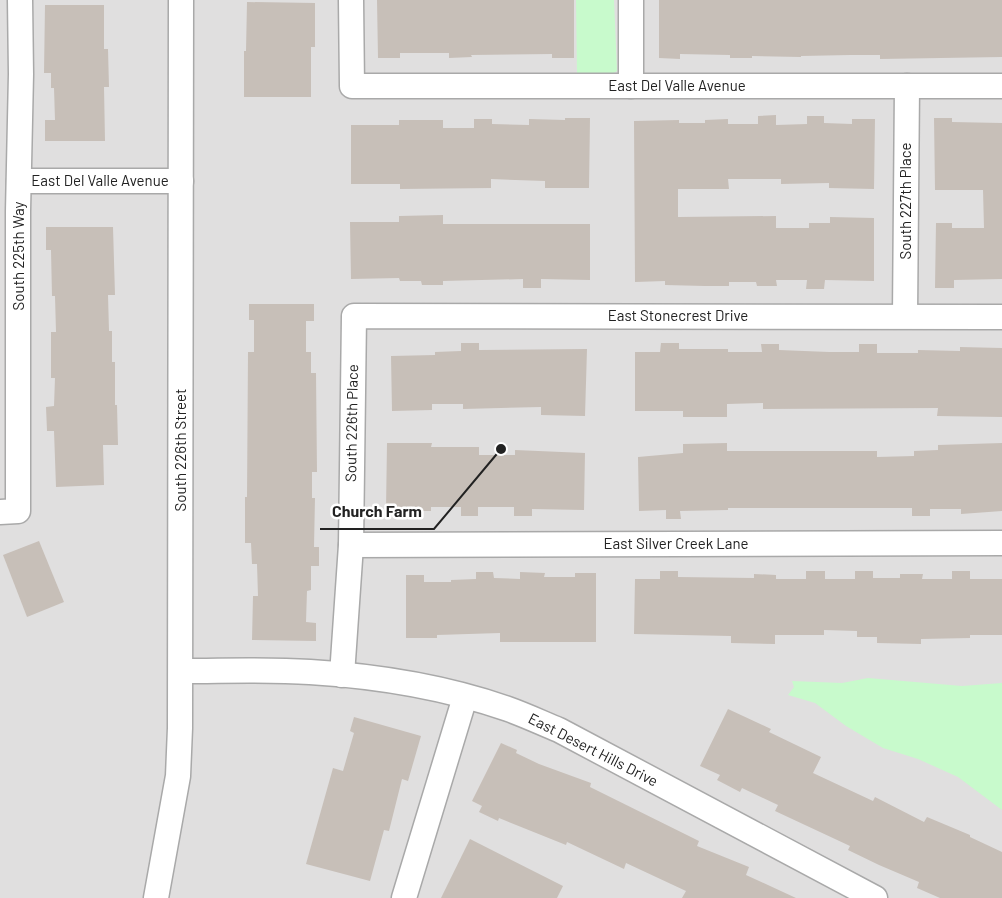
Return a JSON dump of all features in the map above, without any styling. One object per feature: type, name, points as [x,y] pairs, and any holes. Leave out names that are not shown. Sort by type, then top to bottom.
[{"type":"street","name":"South 225th Way","points":[[9,512],[9,290],[19,181],[10,74],[20,0]]},
{"type":"street","name":"South 226th Street","points":[[156,898],[178,776],[181,670],[182,0]]},
{"type":"street","name":"East Del Valle Avenue","points":[[351,0],[352,86],[1002,86]]},
{"type":"street","points":[[631,0],[631,86]]},
{"type":"street","name":"South 227th Place","points":[[905,316],[907,86]]},
{"type":"street","name":"East Del Valle Avenue","points":[[19,181],[182,181]]},
{"type":"street","name":"East Stonecrest Drive","points":[[354,316],[1002,317]]},
{"type":"street","name":"South 226th Place","points":[[342,675],[351,545],[354,316]]},
{"type":"street","name":"East Silver Creek Lane","points":[[351,545],[1002,543]]},
{"type":"street","name":"East Desert Hills Drive","points":[[181,670],[308,671],[395,681],[507,709],[559,730],[875,898]]},
{"type":"street","points":[[404,898],[465,697]]},
{"type":"shaded area","points":[[0,0],[1002,0],[1002,898],[0,898]]},
{"type":"green space","points":[[576,0],[614,0],[617,71],[609,76],[577,76]]},
{"type":"green space","points":[[868,678],[962,686],[1002,683],[1002,810],[958,777],[918,759],[883,748],[846,726],[815,703],[788,695],[794,687],[792,681],[842,683]]},
{"type":"building","points":[[377,0],[574,0],[574,58],[552,58],[552,54],[471,55],[472,57],[449,58],[449,53],[400,53],[400,58],[378,58]]},
{"type":"building","points":[[659,0],[1002,0],[1002,57],[880,59],[880,55],[850,55],[730,58],[730,55],[680,54],[680,59],[659,58]]},
{"type":"building","points":[[247,2],[315,3],[315,47],[311,47],[311,97],[244,97]]},
{"type":"building","points":[[45,5],[104,5],[104,49],[108,49],[109,87],[104,87],[105,141],[45,141],[45,120],[55,120],[51,73],[44,73]]},
{"type":"building","points":[[776,115],[776,125],[807,124],[807,116],[824,116],[824,123],[852,124],[852,119],[875,119],[874,189],[829,188],[829,183],[781,184],[781,179],[728,179],[729,189],[678,189],[678,217],[776,216],[776,228],[809,228],[809,223],[830,223],[830,217],[874,218],[874,281],[825,280],[824,289],[806,289],[807,280],[776,280],[777,286],[757,286],[756,282],[729,282],[729,286],[705,286],[665,285],[665,281],[635,282],[634,121],[679,120],[679,123],[705,123],[705,120],[728,119],[728,124],[758,124],[758,116]]},
{"type":"building","points":[[565,118],[590,118],[589,188],[545,188],[545,181],[491,179],[491,188],[400,189],[400,184],[351,184],[351,125],[399,125],[399,120],[443,120],[443,128],[474,128],[474,119],[492,119],[492,124],[529,125],[529,119],[565,120]]},
{"type":"building","points":[[934,118],[952,118],[952,122],[1002,123],[1002,279],[954,280],[954,288],[935,288],[936,223],[952,223],[952,228],[984,228],[983,190],[935,190]]},
{"type":"building","points":[[443,215],[443,224],[590,224],[590,280],[541,279],[541,288],[523,288],[523,279],[443,281],[443,285],[422,285],[421,281],[400,281],[399,278],[351,279],[350,222],[399,222],[399,216]]},
{"type":"building","points":[[46,227],[113,227],[115,295],[108,295],[109,331],[112,331],[112,362],[115,362],[118,445],[103,445],[104,485],[56,487],[54,431],[47,431],[46,407],[54,406],[55,378],[51,378],[51,332],[56,332],[55,296],[52,296],[51,250],[46,250]]},
{"type":"building","points":[[249,304],[314,304],[314,321],[306,321],[306,352],[311,352],[311,373],[316,373],[317,472],[312,472],[312,498],[315,498],[314,547],[319,547],[319,566],[311,566],[311,590],[307,591],[306,622],[316,623],[316,641],[252,640],[253,596],[258,596],[257,564],[252,564],[251,543],[245,543],[248,352],[254,352],[254,320],[249,320]]},
{"type":"building","points":[[461,343],[479,343],[479,350],[587,349],[585,416],[541,415],[541,407],[463,409],[463,404],[432,404],[432,410],[392,411],[391,356],[435,355],[435,352],[461,351]]},
{"type":"building","points":[[661,343],[679,343],[679,349],[728,349],[728,352],[762,352],[761,344],[779,344],[779,350],[859,352],[859,344],[877,344],[877,353],[918,353],[918,350],[960,351],[960,347],[1002,348],[1002,417],[937,416],[938,408],[763,409],[763,403],[727,404],[727,417],[683,417],[683,411],[635,411],[635,352],[660,352]]},
{"type":"building","points":[[387,443],[432,443],[431,447],[479,447],[479,455],[515,455],[515,450],[585,453],[584,510],[532,509],[532,516],[514,516],[514,507],[478,507],[478,516],[461,516],[461,507],[431,507],[431,511],[386,511]]},
{"type":"building","points":[[727,443],[727,451],[877,451],[877,457],[914,456],[914,451],[938,450],[938,445],[1002,443],[1002,511],[961,514],[961,509],[930,509],[930,516],[912,516],[912,508],[728,508],[728,510],[680,511],[681,519],[666,519],[666,510],[639,511],[638,457],[683,453],[683,444]]},
{"type":"building","points":[[39,541],[64,602],[27,617],[3,555]]},
{"type":"building","points":[[660,571],[678,571],[678,577],[754,578],[754,574],[776,575],[776,579],[806,579],[806,571],[825,571],[825,579],[855,579],[855,571],[873,571],[873,578],[900,578],[900,574],[923,574],[922,579],[952,579],[952,571],[970,571],[970,579],[1002,579],[1002,635],[921,639],[921,644],[877,643],[877,637],[857,637],[857,631],[824,630],[824,635],[775,635],[775,644],[731,643],[731,636],[634,634],[635,579],[660,579]]},
{"type":"building","points":[[476,572],[493,572],[494,578],[520,579],[520,572],[545,573],[544,577],[575,577],[575,573],[596,573],[596,642],[500,642],[500,633],[406,638],[406,575],[424,575],[424,582],[451,582],[451,580],[476,579]]},
{"type":"building","points":[[728,709],[771,729],[769,732],[821,757],[813,773],[873,801],[875,797],[924,822],[927,817],[970,835],[1002,852],[1002,898],[940,898],[917,888],[919,882],[848,850],[850,846],[775,811],[778,805],[742,788],[740,792],[717,780],[720,775],[700,766]]},
{"type":"building","points":[[354,717],[421,736],[408,781],[402,779],[389,831],[384,830],[370,881],[306,864],[333,768],[343,771],[354,733],[350,731]]},
{"type":"building","points":[[501,743],[539,764],[591,783],[590,787],[699,841],[697,846],[749,867],[746,875],[796,898],[682,898],[686,891],[626,863],[624,869],[567,842],[566,845],[479,812],[482,806],[472,801]]},
{"type":"building","points":[[470,839],[563,886],[557,898],[441,898]]},
{"type":"place","name":"Church Farm","points":[[501,449]]}]
